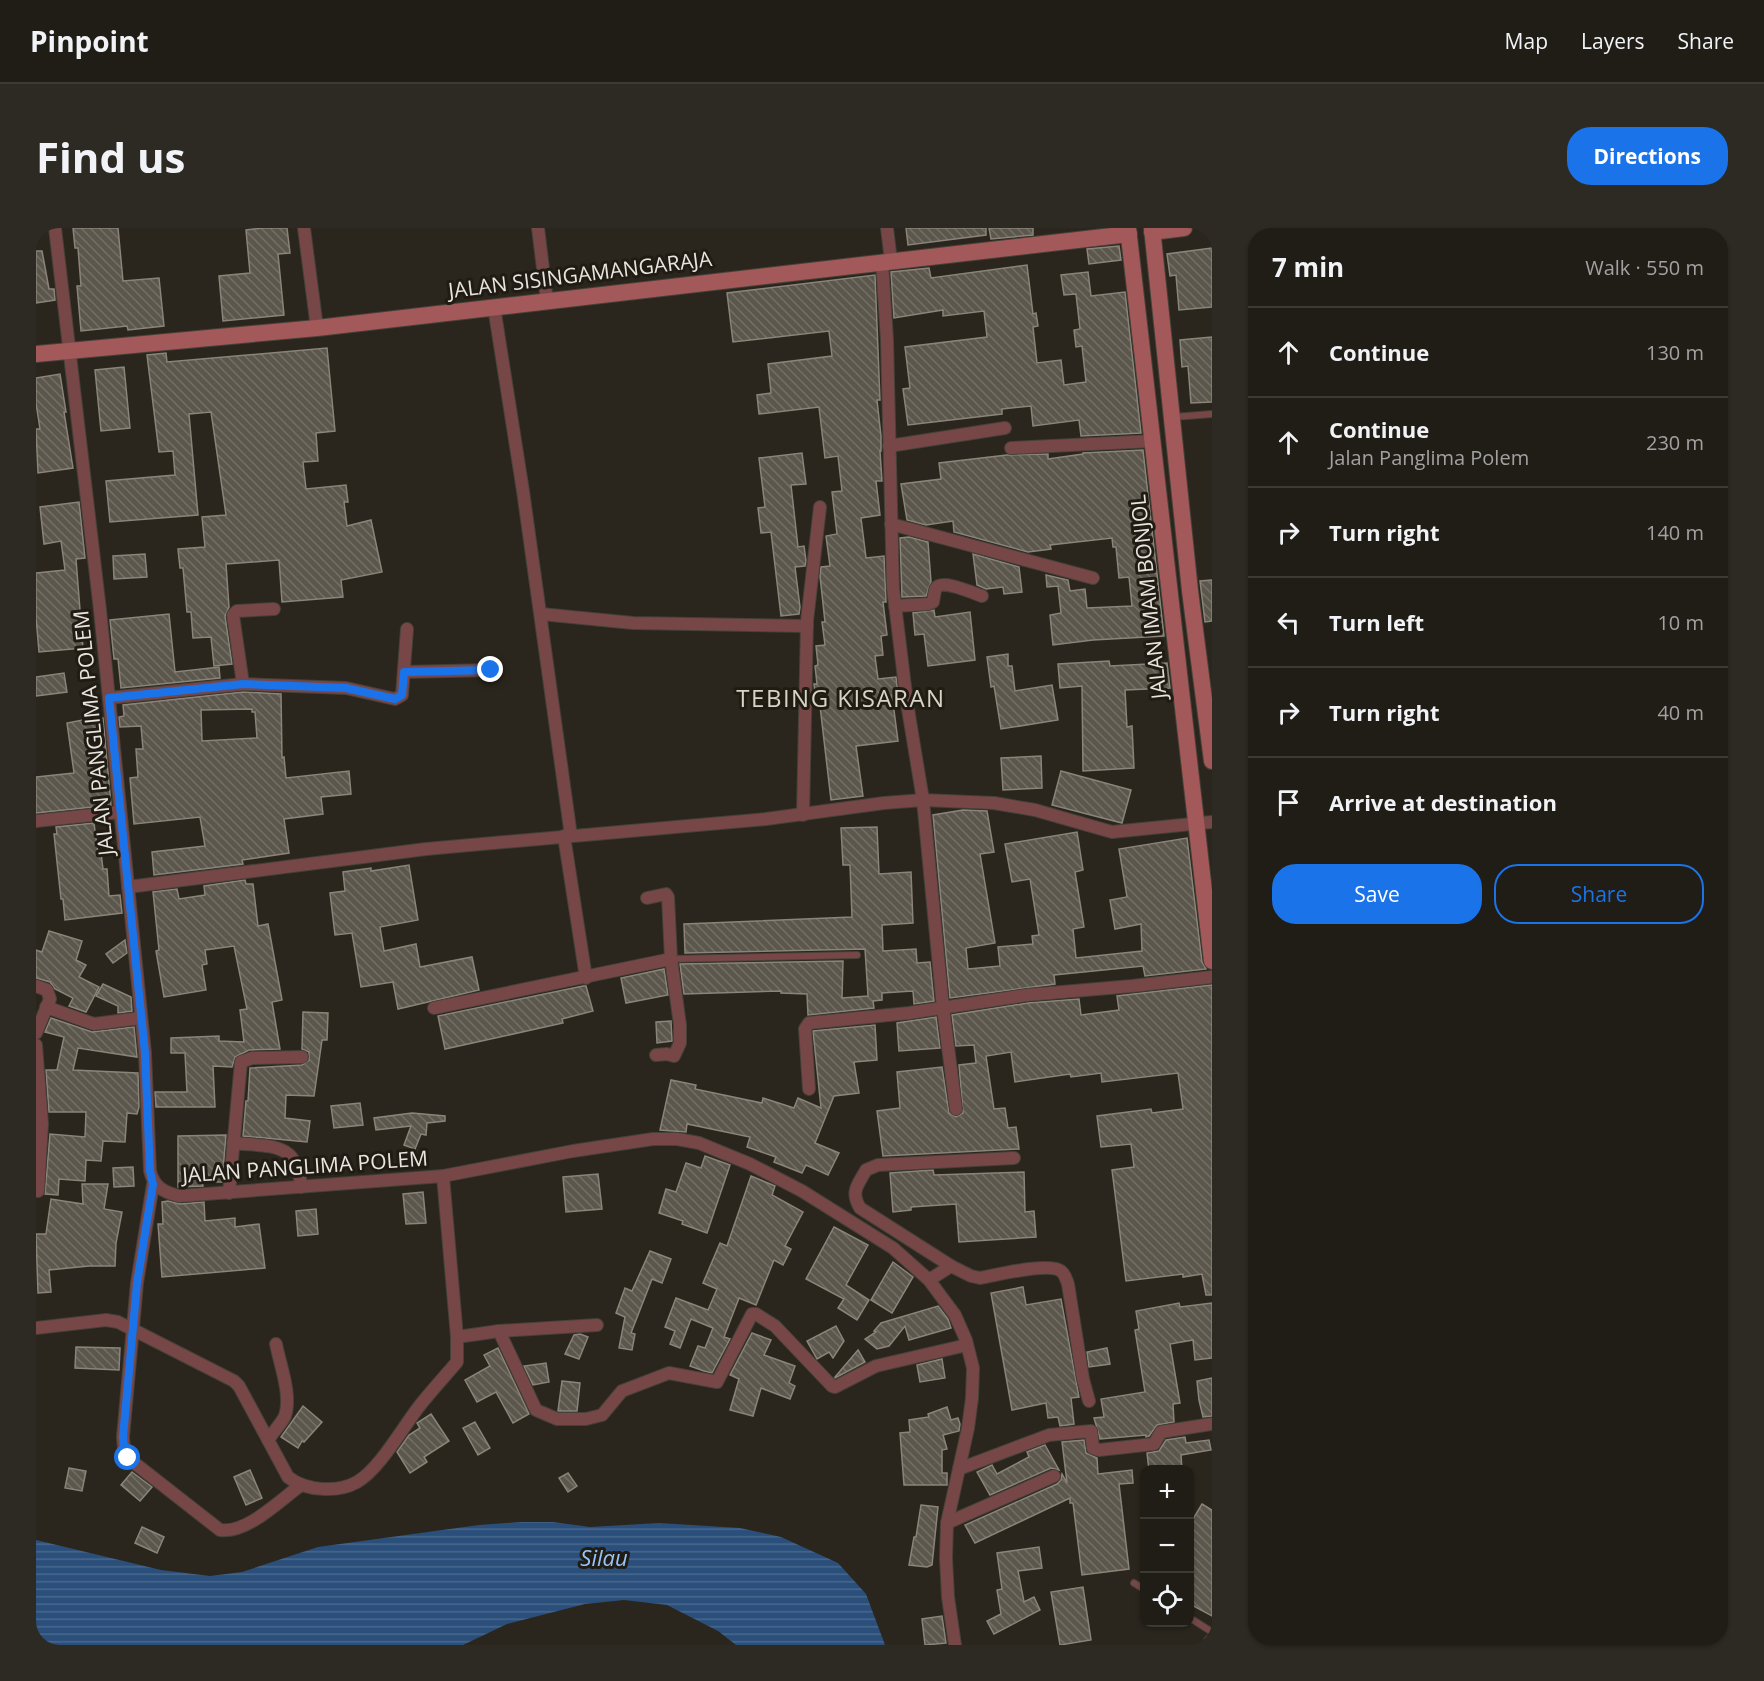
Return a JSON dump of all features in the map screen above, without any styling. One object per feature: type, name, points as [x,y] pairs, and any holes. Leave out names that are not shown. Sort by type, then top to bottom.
[{"type":"main road","points":[[1152,230],[1184,228]]},
{"type":"main road","name":"JALAN IMAM BONJOL","points":[[1152,230],[1188,570],[1212,761]]},
{"type":"main road","name":"JALAN SISINGAMANGARAJA","points":[[36,354],[317,328],[1129,231]]},
{"type":"main road","name":"JALAN IMAM BONJOL","points":[[1129,231],[1174,630],[1204,823],[1212,961]]},
{"type":"main road","points":[[1167,572],[1178,573],[1188,570]]},
{"type":"main road","points":[[1174,630],[1184,624],[1195,627]]},
{"type":"street","name":"JALAN PANGLIMA POLEM","points":[[56,228],[109,698],[145,1053],[150,1171],[153,1184],[165,1193],[179,1196],[443,1176],[573,1151],[653,1139],[677,1139],[699,1143],[750,1164],[802,1191],[893,1248],[929,1280],[955,1315],[967,1345],[973,1368],[972,1398],[947,1523],[948,1597],[956,1645]]},
{"type":"street","points":[[304,228],[317,328]]},
{"type":"street","points":[[538,228],[547,301]]},
{"type":"street","points":[[887,228],[889,446],[895,606],[906,703],[923,800],[943,1008],[956,1108]]},
{"type":"street","points":[[494,307],[524,491],[541,614],[586,978]]},
{"type":"street","points":[[889,446],[1005,428]]},
{"type":"street","points":[[1011,448],[1153,441]]},
{"type":"street","points":[[803,815],[807,626],[820,507]]},
{"type":"street","points":[[891,524],[1093,578]]},
{"type":"street","points":[[895,606],[933,602],[935,590],[938,586],[945,584],[982,596]]},
{"type":"street","points":[[243,684],[233,615],[237,612],[274,609]]},
{"type":"street","points":[[541,614],[633,623],[807,626]]},
{"type":"street","points":[[109,698],[243,684],[346,688],[395,699],[402,695],[407,629]]},
{"type":"street","points":[[404,672],[491,670]]},
{"type":"street","points":[[128,887],[426,849],[803,815],[884,803],[923,800],[994,803],[1035,810],[1112,832],[1204,823]]},
{"type":"street","points":[[36,821],[120,812]]},
{"type":"street","points":[[647,898],[666,894],[668,897],[671,959],[680,1025],[680,1043],[674,1056],[656,1055]]},
{"type":"street","points":[[434,1008],[671,959]]},
{"type":"street","points":[[809,1089],[805,1029],[807,1025],[1027,995],[1132,987],[1212,977]]},
{"type":"street","points":[[36,986],[49,992],[50,999],[36,1033]]},
{"type":"street","points":[[46,1007],[87,1023],[141,1018]]},
{"type":"street","points":[[36,1045],[38,1098],[42,1125],[38,1191]]},
{"type":"street","points":[[230,1192],[241,1062],[252,1058],[302,1057]]},
{"type":"street","points":[[234,1143],[285,1150],[297,1164],[301,1187]]},
{"type":"street","points":[[1014,1158],[878,1165],[866,1170],[854,1192],[855,1200],[860,1208],[951,1266],[971,1276],[980,1278],[1055,1268],[1063,1272],[1068,1284],[1083,1379],[1089,1401]]},
{"type":"street","points":[[36,1328],[106,1320],[118,1322],[234,1381],[239,1386],[288,1477],[301,1485],[320,1489],[356,1483],[365,1477],[421,1404],[457,1362],[457,1337],[443,1176]]},
{"type":"street","points":[[153,1184],[137,1283],[123,1437],[124,1449],[128,1458],[220,1530],[229,1531],[244,1527],[301,1485]]},
{"type":"street","points":[[929,1280],[951,1266]]},
{"type":"street","points":[[499,1331],[536,1410],[556,1419],[586,1419],[602,1416],[622,1391],[669,1373],[717,1382],[752,1314],[756,1314],[775,1326],[835,1387],[876,1366],[967,1345]]},
{"type":"street","points":[[457,1337],[499,1331],[597,1325]]},
{"type":"street","points":[[268,1440],[284,1417],[286,1407],[286,1392],[276,1344]]},
{"type":"street","points":[[959,1469],[1049,1435],[1091,1431],[1093,1448],[1099,1450],[1154,1444],[1161,1432],[1212,1424]]},
{"type":"street","points":[[947,1523],[1054,1476]]},
{"type":"lane","points":[[1171,417],[1212,414]]},
{"type":"lane","points":[[671,959],[857,955]]},
{"type":"lane","points":[[1134,1582],[1140,1586]]},
{"type":"lane","points":[[1194,1621],[1212,1632]]},
{"type":"water","name":"Silau","points":[[553,1522],[590,1527],[659,1523],[740,1528],[781,1537],[838,1563],[866,1594],[885,1645],[736,1645],[718,1631],[667,1605],[624,1600],[585,1604],[507,1624],[463,1645],[36,1645],[36,1540],[161,1570],[210,1576],[242,1572],[318,1547],[479,1525]]},
{"type":"building","points":[[73,228],[118,228],[123,281],[159,278],[164,326],[128,330],[127,326],[81,331],[77,286],[81,286],[78,248],[75,248]]},
{"type":"building","points":[[287,228],[290,253],[278,254],[284,315],[223,321],[219,276],[250,273],[246,230]]},
{"type":"building","points":[[906,228],[986,228],[986,235],[908,245]]},
{"type":"building","points":[[989,228],[1033,228],[1033,235],[991,239]]},
{"type":"building","points":[[1119,246],[1121,260],[1089,264],[1087,249]]},
{"type":"building","points":[[1212,248],[1212,307],[1179,310],[1176,275],[1170,276],[1167,254]]},
{"type":"building","points":[[36,251],[42,251],[49,289],[54,289],[55,300],[36,303]]},
{"type":"building","points":[[1027,265],[1033,314],[1036,313],[1038,326],[1033,327],[1037,363],[1061,360],[1064,385],[1086,382],[1082,346],[1076,347],[1074,330],[1080,329],[1076,294],[1064,295],[1061,275],[1088,272],[1091,296],[1125,292],[1141,433],[1081,436],[1079,420],[1033,426],[1031,406],[1002,409],[1002,414],[908,425],[903,389],[910,388],[905,347],[987,337],[984,311],[943,316],[943,310],[894,318],[891,272],[929,268],[931,278]]},
{"type":"building","points":[[875,275],[880,400],[877,400],[882,481],[876,481],[880,515],[861,518],[866,558],[884,556],[886,602],[883,602],[887,635],[881,636],[883,655],[875,656],[878,679],[896,677],[898,694],[892,695],[898,741],[856,746],[863,796],[831,800],[820,706],[817,707],[814,684],[817,684],[815,666],[818,665],[816,646],[825,645],[822,622],[825,622],[821,567],[830,566],[826,536],[837,534],[832,492],[842,491],[838,456],[825,458],[819,407],[759,414],[757,395],[771,393],[768,364],[832,356],[829,331],[733,342],[727,293]]},
{"type":"building","points":[[1212,337],[1212,402],[1191,403],[1188,366],[1182,367],[1180,340]]},
{"type":"building","points":[[327,348],[335,431],[316,433],[318,461],[303,462],[306,489],[346,485],[348,502],[344,502],[347,526],[371,520],[382,572],[341,580],[343,597],[282,602],[279,560],[226,564],[229,607],[225,616],[232,664],[214,666],[211,637],[193,638],[191,612],[187,612],[183,568],[180,568],[178,549],[205,547],[202,517],[226,515],[211,412],[189,414],[198,515],[110,522],[106,481],[175,475],[173,451],[159,452],[147,355],[166,353],[167,362]]},
{"type":"building","points":[[124,367],[130,428],[101,431],[95,370]]},
{"type":"building","points":[[60,374],[73,468],[38,473],[36,429],[40,429],[36,403],[36,378]]},
{"type":"building","points":[[1143,450],[1164,636],[1053,645],[1050,615],[1061,613],[1058,586],[1047,587],[1046,575],[1068,580],[1070,591],[1085,589],[1087,608],[1132,606],[1129,577],[1119,578],[1116,547],[1113,547],[1112,538],[1050,545],[1051,549],[1028,552],[954,532],[953,521],[926,525],[907,520],[901,484],[941,479],[939,463],[1007,455],[1048,454],[1048,459],[1083,453]]},
{"type":"building","points":[[802,453],[806,484],[791,485],[798,547],[804,546],[806,561],[805,566],[795,567],[799,614],[781,616],[771,532],[761,533],[758,508],[765,507],[759,458]]},
{"type":"building","points":[[79,502],[85,558],[76,559],[83,648],[39,652],[36,573],[65,570],[61,541],[44,544],[40,507]]},
{"type":"building","points":[[909,537],[928,542],[931,582],[926,596],[902,597],[900,538]]},
{"type":"building","points":[[145,554],[147,577],[114,579],[113,556]]},
{"type":"building","points":[[973,554],[1019,567],[1022,592],[1004,594],[1003,587],[986,589],[977,585]]},
{"type":"building","points":[[1212,580],[1212,621],[1205,622],[1200,581]]},
{"type":"building","points":[[934,610],[935,617],[970,612],[975,660],[928,666],[924,634],[915,635],[913,613]]},
{"type":"building","points":[[169,614],[175,672],[219,667],[220,678],[121,688],[118,659],[114,659],[110,620]]},
{"type":"building","points":[[1008,654],[1008,666],[1012,666],[1015,691],[1052,685],[1058,720],[1001,729],[987,657]]},
{"type":"building","points":[[1109,661],[1110,666],[1167,663],[1170,688],[1125,690],[1127,727],[1132,726],[1134,768],[1083,771],[1082,686],[1060,688],[1058,664]]},
{"type":"building","points":[[64,673],[67,692],[36,696],[36,677]]},
{"type":"building","points":[[243,692],[281,694],[282,758],[284,757],[286,778],[349,771],[351,794],[321,797],[323,814],[284,819],[289,853],[242,860],[243,864],[154,875],[152,852],[205,846],[200,817],[134,824],[130,778],[138,777],[136,749],[143,749],[141,726],[120,727],[119,717],[124,716],[123,705]],"holes":[[[252,709],[252,712],[255,712],[257,738],[202,741],[201,710]]]},
{"type":"building","points":[[103,718],[111,805],[36,813],[36,777],[74,773],[67,723]]},
{"type":"building","points":[[1041,756],[1042,788],[1003,790],[1001,758]]},
{"type":"building","points":[[1061,771],[1131,790],[1122,823],[1052,805]]},
{"type":"building","points":[[963,810],[987,811],[994,852],[980,854],[995,943],[966,948],[968,969],[1000,966],[998,947],[1033,944],[1032,936],[1039,935],[1030,879],[1012,882],[1005,844],[1077,832],[1083,870],[1075,872],[1084,927],[1073,929],[1076,958],[1142,951],[1141,924],[1115,929],[1110,900],[1127,897],[1119,849],[1187,838],[1202,962],[1206,969],[1145,976],[1143,966],[1054,975],[1055,984],[950,998],[933,815]]},
{"type":"building","points":[[94,823],[98,854],[101,853],[103,869],[107,869],[109,896],[120,895],[122,913],[65,920],[54,834],[57,834],[56,827]]},
{"type":"building","points":[[877,827],[879,874],[911,872],[913,923],[882,925],[883,951],[916,949],[917,963],[930,962],[934,1001],[914,1004],[913,991],[882,993],[882,1000],[873,1001],[874,1008],[808,1015],[807,994],[781,993],[781,991],[684,994],[680,964],[843,961],[842,998],[868,996],[865,949],[685,953],[684,924],[852,917],[850,865],[843,865],[841,828]]},
{"type":"building","points":[[409,865],[418,920],[380,927],[384,951],[416,944],[420,967],[472,957],[479,990],[398,1009],[393,982],[361,987],[352,933],[335,935],[330,893],[345,891],[343,872],[371,868],[371,871]]},
{"type":"building","points":[[245,880],[246,884],[253,884],[258,926],[268,924],[282,1000],[272,1002],[280,1049],[249,1050],[235,1057],[232,1067],[213,1066],[215,1107],[156,1107],[155,1092],[187,1092],[185,1053],[171,1053],[171,1038],[219,1036],[219,1041],[244,1042],[240,1010],[247,1009],[234,946],[205,950],[207,964],[202,965],[206,990],[164,997],[156,951],[159,950],[153,892],[177,889],[179,899],[205,895],[204,886]]},
{"type":"building","points":[[49,931],[82,941],[76,960],[86,965],[79,977],[99,987],[86,1012],[69,1006],[73,998],[55,989],[50,982],[36,978],[36,950],[42,952]]},
{"type":"building","points":[[125,940],[127,953],[113,963],[106,954]]},
{"type":"building","points":[[664,969],[668,995],[626,1003],[621,978]]},
{"type":"building","points":[[103,984],[131,997],[132,1011],[118,1013],[118,1006],[96,996]]},
{"type":"building","points":[[1212,985],[1212,1295],[1206,1295],[1202,1274],[1126,1281],[1112,1170],[1134,1167],[1131,1144],[1101,1147],[1097,1116],[1151,1109],[1152,1113],[1183,1109],[1178,1073],[1102,1082],[1101,1073],[1071,1077],[1070,1074],[1015,1082],[1011,1052],[986,1056],[994,1109],[1005,1108],[1008,1128],[1016,1127],[1019,1149],[883,1156],[877,1111],[900,1108],[897,1072],[942,1067],[949,1113],[956,1117],[963,1113],[959,1065],[976,1063],[974,1045],[956,1046],[952,1015],[1028,1003],[1079,999],[1081,1015],[1119,1010],[1117,996]]},
{"type":"building","points":[[586,986],[593,1011],[562,1019],[563,1023],[445,1049],[438,1016]]},
{"type":"building","points":[[303,1012],[328,1013],[327,1040],[322,1040],[314,1096],[286,1095],[285,1118],[310,1121],[307,1142],[243,1136],[250,1068],[302,1065],[309,1060],[309,1052],[302,1049]]},
{"type":"building","points":[[936,1017],[940,1048],[899,1051],[897,1023]]},
{"type":"building","points":[[51,1018],[92,1032],[134,1027],[137,1057],[78,1048],[73,1070],[138,1073],[139,1107],[137,1114],[127,1113],[125,1142],[103,1141],[101,1161],[86,1160],[85,1181],[59,1179],[58,1195],[45,1194],[50,1134],[85,1137],[86,1112],[49,1112],[46,1070],[57,1070],[64,1037],[45,1032]]},
{"type":"building","points":[[671,1021],[672,1041],[657,1043],[656,1022]]},
{"type":"building","points":[[875,1025],[877,1060],[854,1062],[859,1093],[834,1096],[815,1143],[839,1153],[828,1175],[806,1165],[802,1173],[774,1162],[776,1157],[747,1147],[750,1137],[687,1124],[686,1132],[660,1130],[671,1080],[696,1085],[695,1089],[762,1103],[763,1098],[794,1108],[798,1098],[821,1108],[813,1031]]},
{"type":"building","points":[[360,1103],[363,1125],[334,1128],[331,1106]]},
{"type":"building","points":[[412,1113],[445,1116],[445,1121],[427,1123],[426,1135],[421,1134],[415,1149],[404,1145],[411,1126],[376,1130],[374,1118]]},
{"type":"building","points":[[226,1135],[222,1182],[202,1182],[203,1186],[178,1187],[178,1136]]},
{"type":"building","points":[[705,1156],[730,1165],[707,1233],[682,1224],[683,1221],[659,1213],[666,1189],[676,1192],[686,1163],[701,1168]]},
{"type":"building","points":[[133,1167],[134,1186],[114,1187],[113,1168]]},
{"type":"building","points":[[933,1170],[934,1175],[1024,1172],[1025,1212],[1034,1211],[1036,1237],[959,1242],[956,1204],[911,1207],[911,1210],[893,1212],[890,1173]]},
{"type":"building","points":[[598,1174],[602,1209],[566,1212],[563,1177]]},
{"type":"building","points":[[751,1176],[775,1186],[772,1195],[803,1212],[785,1246],[791,1249],[783,1265],[774,1260],[756,1305],[739,1298],[724,1337],[730,1339],[712,1373],[690,1366],[698,1346],[705,1348],[713,1328],[691,1319],[680,1348],[670,1344],[675,1331],[665,1327],[676,1298],[708,1310],[717,1289],[703,1283],[720,1243],[727,1246]]},
{"type":"building","points":[[82,1184],[108,1184],[104,1209],[122,1212],[116,1243],[115,1266],[49,1270],[51,1292],[38,1293],[36,1234],[46,1234],[51,1199],[83,1204]]},
{"type":"building","points":[[423,1192],[426,1223],[406,1224],[403,1194]]},
{"type":"building","points":[[162,1202],[180,1204],[204,1202],[205,1221],[235,1218],[235,1227],[259,1224],[265,1268],[162,1277],[158,1224],[163,1224]]},
{"type":"building","points":[[316,1209],[318,1234],[298,1236],[296,1211]]},
{"type":"building","points":[[834,1227],[868,1245],[846,1285],[869,1300],[857,1320],[838,1308],[844,1299],[806,1279]]},
{"type":"building","points":[[650,1251],[671,1259],[662,1283],[652,1279],[631,1333],[635,1334],[632,1350],[619,1348],[625,1317],[616,1313],[625,1288],[632,1291]]},
{"type":"building","points":[[893,1262],[913,1277],[892,1313],[871,1300]]},
{"type":"building","points":[[1023,1287],[1026,1305],[1061,1299],[1079,1397],[1071,1398],[1074,1424],[1060,1426],[1058,1417],[1048,1418],[1046,1403],[1012,1410],[991,1293]]},
{"type":"building","points":[[1179,1303],[1180,1307],[1212,1303],[1212,1358],[1195,1360],[1193,1340],[1170,1344],[1180,1403],[1173,1404],[1174,1422],[1157,1425],[1146,1437],[1146,1435],[1100,1439],[1094,1418],[1104,1417],[1101,1399],[1145,1392],[1135,1330],[1139,1329],[1136,1311]]},
{"type":"building","points":[[938,1306],[948,1319],[951,1328],[909,1340],[905,1326],[889,1346],[877,1349],[865,1339],[876,1332],[874,1331],[881,1323]]},
{"type":"building","points":[[836,1326],[844,1341],[833,1358],[829,1352],[817,1359],[807,1341]]},
{"type":"building","points":[[752,1333],[771,1340],[764,1355],[795,1366],[789,1383],[795,1386],[790,1399],[761,1388],[753,1416],[730,1410],[739,1379],[730,1375]]},
{"type":"building","points":[[580,1334],[588,1337],[579,1359],[565,1354],[574,1335]]},
{"type":"building","points":[[76,1347],[120,1348],[119,1370],[75,1368]]},
{"type":"building","points":[[498,1348],[529,1414],[513,1423],[496,1392],[477,1402],[465,1380],[490,1366],[484,1355]]},
{"type":"building","points":[[1107,1348],[1110,1364],[1089,1367],[1087,1352]]},
{"type":"building","points":[[858,1350],[865,1362],[835,1378],[835,1377]]},
{"type":"building","points":[[942,1359],[945,1378],[920,1382],[917,1365]]},
{"type":"building","points":[[546,1363],[549,1382],[533,1385],[524,1366]]},
{"type":"building","points":[[1212,1378],[1212,1416],[1203,1417],[1197,1381]]},
{"type":"building","points":[[562,1381],[580,1383],[577,1411],[558,1411]]},
{"type":"building","points":[[303,1406],[322,1422],[304,1442],[302,1441],[298,1448],[281,1437]]},
{"type":"building","points":[[947,1407],[951,1420],[958,1418],[960,1424],[959,1431],[943,1435],[947,1449],[942,1450],[942,1473],[947,1473],[947,1485],[904,1485],[900,1433],[910,1432],[909,1420],[929,1417],[928,1414]]},
{"type":"building","points":[[431,1414],[449,1441],[424,1457],[427,1462],[410,1473],[397,1452],[409,1435],[420,1428],[417,1423]]},
{"type":"building","points":[[475,1422],[490,1448],[478,1455],[463,1428]]},
{"type":"building","points":[[1185,1437],[1186,1443],[1209,1440],[1211,1450],[1181,1455],[1182,1465],[1148,1465],[1147,1453],[1159,1451],[1166,1440]]},
{"type":"building","points":[[1084,1440],[1086,1453],[1097,1458],[1098,1474],[1132,1470],[1133,1483],[1119,1484],[1129,1569],[1082,1575],[1073,1503],[1070,1503],[1070,1498],[975,1543],[965,1525],[1057,1484],[1062,1474],[1067,1483],[1062,1442]]},
{"type":"building","points":[[1045,1445],[1059,1470],[1051,1468],[990,1495],[977,1472],[992,1465],[997,1474],[1029,1457],[1027,1452]]},
{"type":"building","points":[[69,1468],[86,1471],[82,1491],[65,1488]]},
{"type":"building","points":[[250,1470],[262,1498],[246,1505],[234,1477]]},
{"type":"building","points":[[132,1472],[152,1487],[140,1501],[121,1485]]},
{"type":"building","points":[[568,1473],[577,1486],[568,1492],[559,1478]]},
{"type":"building","points":[[1202,1504],[1212,1510],[1212,1616],[1194,1606],[1194,1517]]},
{"type":"building","points":[[921,1505],[938,1507],[932,1565],[927,1567],[909,1565]]},
{"type":"building","points":[[142,1527],[164,1537],[157,1553],[135,1543]]},
{"type":"building","points":[[1039,1547],[1042,1568],[1018,1571],[1024,1602],[1034,1597],[1040,1610],[994,1634],[987,1621],[1001,1614],[997,1590],[1002,1589],[997,1553]]},
{"type":"building","points":[[1083,1587],[1091,1640],[1060,1645],[1051,1592]]},
{"type":"building","points":[[942,1616],[946,1643],[925,1645],[922,1619]]},
{"type":"district","name":"TEBING KISARAN","points":[[841,697]]},
{"type":"route","points":[[128,1458],[124,1449],[123,1437],[137,1283],[153,1184],[150,1171],[145,1053],[109,698],[243,684],[346,688],[395,699],[402,695],[404,672],[491,670]]}]
